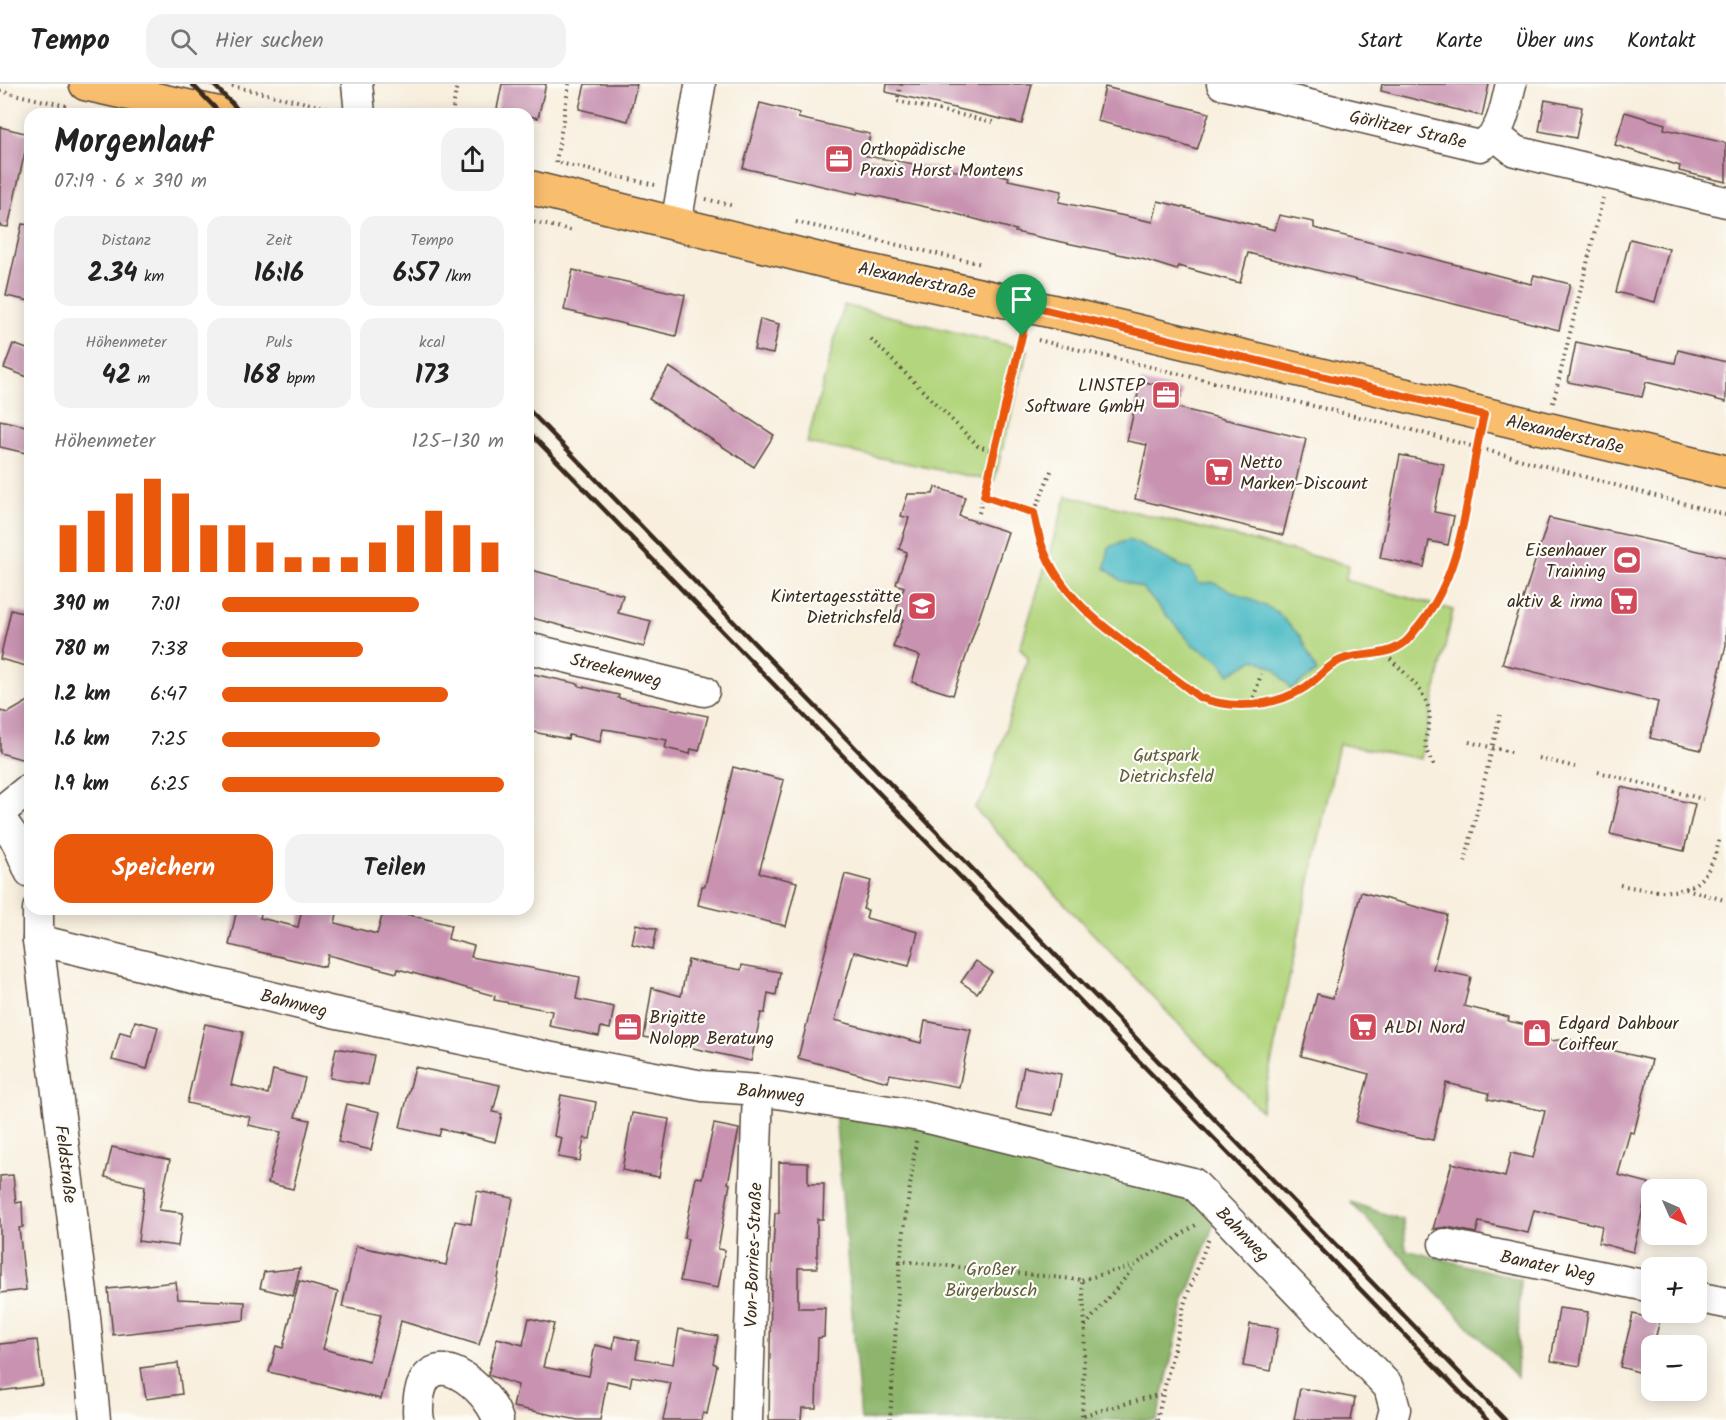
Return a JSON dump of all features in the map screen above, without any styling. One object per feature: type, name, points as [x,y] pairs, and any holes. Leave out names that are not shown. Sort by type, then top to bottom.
[{"type":"main road","points":[[79,96],[134,105],[225,100]]},
{"type":"main road","name":"Alexanderstraße","points":[[534,188],[676,224],[1025,321],[1549,429],[1726,472]]},
{"type":"street","points":[[351,108],[357,84]]},
{"type":"street","name":"Görlitzer Straße","points":[[1222,84],[1470,145],[1480,146],[1495,135],[1515,151],[1726,202]]},
{"type":"street","points":[[1495,135],[1511,84]]},
{"type":"street","points":[[676,224],[700,86]]},
{"type":"street","name":"Streekenweg","points":[[534,649],[704,691]]},
{"type":"street","points":[[0,812],[24,793]]},
{"type":"street","points":[[0,818],[17,842],[24,858]]},
{"type":"street","name":"Feldstraße","points":[[38,915],[38,940],[95,1420]]},
{"type":"street","name":"Bahnweg","points":[[38,940],[333,1012],[534,1055],[703,1086],[758,1090],[920,1116],[1193,1183],[1389,1387],[1395,1409],[1392,1420]]},
{"type":"street","name":"Von-Borries-Straße","points":[[747,1420],[758,1090]]},
{"type":"street","name":"Banater Weg","points":[[1444,1244],[1641,1285]]},
{"type":"street","points":[[1707,1299],[1726,1303]]},
{"type":"street","points":[[419,1420],[417,1409],[422,1381],[436,1370],[453,1373],[477,1386],[491,1403],[498,1420]]},
{"type":"path","points":[[453,108],[457,84]]},
{"type":"path","points":[[556,162],[569,84]]},
{"type":"path","points":[[901,84],[897,101],[993,122]]},
{"type":"path","points":[[0,91],[79,96]]},
{"type":"path","points":[[225,100],[308,108]]},
{"type":"path","points":[[1549,429],[1609,174]]},
{"type":"path","points":[[534,222],[577,231]]},
{"type":"path","points":[[1011,333],[1025,321]]},
{"type":"path","points":[[1025,321],[1726,515]]},
{"type":"path","points":[[979,513],[1025,321]]},
{"type":"path","points":[[872,339],[978,446],[994,451]]},
{"type":"path","points":[[1051,471],[1034,513],[1044,552],[1054,572],[1092,617],[1199,697],[1215,703],[1268,703],[1306,687],[1343,657],[1384,653],[1405,643],[1430,612],[1444,588],[1458,552],[1476,447],[1484,415]]},
{"type":"path","points":[[984,496],[1034,513]]},
{"type":"path","points":[[1384,653],[1420,692],[1428,708],[1424,743],[1426,752],[1434,765]]},
{"type":"path","points":[[1252,703],[1261,674]]},
{"type":"path","points":[[1465,862],[1500,715]]},
{"type":"path","points":[[1469,742],[1515,753]]},
{"type":"path","points":[[1539,758],[1575,767]]},
{"type":"path","points":[[1598,772],[1703,799]]},
{"type":"path","points":[[1620,885],[1673,893],[1686,889],[1712,867],[1720,837]]},
{"type":"path","points":[[1686,889],[1725,900]]},
{"type":"path","points":[[890,1420],[900,1261],[920,1116]]},
{"type":"path","points":[[900,1261],[1082,1281],[1135,1265],[1220,1209]]},
{"type":"path","points":[[1157,1420],[1161,1394],[1185,1300],[1220,1209]]},
{"type":"path","points":[[1085,1326],[1135,1265]]},
{"type":"path","points":[[1082,1281],[1085,1326],[1083,1417],[1161,1394]]},
{"type":"green space","points":[[844,305],[1028,350],[994,481],[807,443]]},
{"type":"green space","name":"Gutspark Dietrichsfeld","points":[[1067,495],[1349,565],[1345,580],[1453,610],[1421,759],[1339,744],[1261,1111],[974,808],[986,792],[1028,658],[1020,648]]},
{"type":"green space","name":"Großer Bürgerbusch","points":[[834,1100],[1193,1183],[1219,1210],[1185,1301],[1157,1420],[861,1420]]},
{"type":"green space","points":[[1350,1202],[1403,1220],[1406,1250],[1520,1279],[1517,1377]]},
{"type":"water","points":[[1128,540],[1191,570],[1199,584],[1212,582],[1276,611],[1300,636],[1317,672],[1291,689],[1274,668],[1255,659],[1229,674],[1219,660],[1193,645],[1142,588],[1120,580],[1105,568],[1109,547]]},
{"type":"building","points":[[502,84],[546,84],[538,118],[534,117],[534,108],[497,108]]},
{"type":"building","points":[[585,84],[637,84],[628,121],[579,109]]},
{"type":"building","points":[[887,84],[1032,84],[1022,124],[886,92]]},
{"type":"building","points":[[1382,84],[1489,84],[1482,116],[1381,91]]},
{"type":"building","points":[[1105,87],[1209,113],[1197,150],[1171,141],[1171,139],[1097,121]]},
{"type":"building","points":[[1545,100],[1582,107],[1576,138],[1539,131]]},
{"type":"building","points":[[760,103],[800,113],[798,118],[870,134],[866,156],[968,173],[970,166],[1009,177],[1008,180],[1062,191],[1059,202],[1153,222],[1158,201],[1275,230],[1279,215],[1314,222],[1314,228],[1531,284],[1534,275],[1570,284],[1559,330],[1248,253],[1240,283],[1178,266],[1177,270],[1142,259],[1015,232],[1016,230],[949,212],[743,168]]},
{"type":"building","points":[[1625,112],[1665,124],[1664,129],[1726,143],[1726,182],[1679,171],[1680,166],[1615,145]]},
{"type":"building","points":[[0,127],[24,133],[24,156],[8,227],[0,226]]},
{"type":"building","points":[[22,224],[24,224],[24,300],[6,296]]},
{"type":"building","points":[[1630,239],[1669,249],[1655,302],[1616,292]]},
{"type":"building","points":[[573,270],[685,295],[676,336],[564,310]]},
{"type":"building","points":[[760,319],[779,324],[773,354],[754,350]]},
{"type":"building","points":[[1576,342],[1675,363],[1678,350],[1726,362],[1726,402],[1646,382],[1642,397],[1568,382]]},
{"type":"building","points":[[13,344],[24,348],[24,376],[4,368]]},
{"type":"building","points":[[669,367],[774,435],[754,467],[649,399]]},
{"type":"building","name":"Netto Marken-Discount","points":[[1141,381],[1182,391],[1178,408],[1306,439],[1283,535],[1135,499],[1147,445],[1127,441]]},
{"type":"building","points":[[0,420],[24,426],[24,453],[0,447]]},
{"type":"building","points":[[1400,455],[1444,464],[1434,512],[1454,516],[1448,545],[1429,541],[1424,567],[1380,558]]},
{"type":"building","points":[[935,487],[965,497],[959,516],[1008,532],[953,695],[912,682],[920,656],[893,647],[903,620],[894,617],[904,587],[896,584],[907,552],[899,549],[909,518],[901,516],[908,494],[933,494]]},
{"type":"building","name":"aktiv & irma","points":[[1549,518],[1726,557],[1726,645],[1701,750],[1650,738],[1658,702],[1502,664]]},
{"type":"building","points":[[534,571],[623,595],[618,613],[651,621],[644,647],[534,619]]},
{"type":"building","points":[[11,610],[24,613],[24,665],[0,659]]},
{"type":"building","points":[[534,674],[619,695],[618,698],[708,716],[699,751],[691,749],[690,754],[665,748],[667,740],[603,729],[600,742],[569,735],[568,739],[534,732]]},
{"type":"building","points":[[24,704],[24,757],[21,759],[0,753],[0,711],[8,713]]},
{"type":"building","points":[[733,767],[784,780],[759,873],[797,882],[786,926],[698,905],[702,886],[705,886]]},
{"type":"building","points":[[1621,787],[1695,804],[1684,851],[1610,834]]},
{"type":"building","points":[[845,874],[871,881],[863,909],[868,910],[866,918],[918,932],[909,966],[854,952],[835,1020],[921,1043],[925,1021],[971,1030],[959,1087],[890,1074],[888,1082],[798,1058]]},
{"type":"building","points":[[1361,892],[1447,915],[1433,969],[1471,977],[1464,1006],[1509,1017],[1508,1021],[1540,1028],[1551,1041],[1567,1039],[1652,1060],[1634,1133],[1630,1132],[1618,1175],[1641,1181],[1641,1218],[1633,1252],[1599,1243],[1602,1226],[1534,1210],[1528,1233],[1479,1222],[1476,1233],[1447,1227],[1433,1229],[1452,1163],[1505,1177],[1511,1153],[1533,1158],[1545,1111],[1488,1099],[1489,1093],[1446,1083],[1433,1140],[1356,1122],[1369,1074],[1301,1056],[1317,994],[1333,998]]},
{"type":"building","points":[[236,915],[261,915],[260,918],[298,927],[301,915],[337,915],[335,923],[377,934],[382,915],[409,915],[451,925],[448,939],[474,946],[471,957],[580,977],[576,999],[614,1007],[610,1029],[601,1027],[599,1036],[549,1026],[552,1011],[494,1000],[495,996],[398,969],[397,973],[328,955],[325,967],[229,945]]},
{"type":"building","points":[[636,924],[657,929],[653,949],[632,944]]},
{"type":"building","points":[[688,960],[741,970],[742,965],[780,972],[776,995],[768,993],[765,1013],[761,1013],[751,1061],[644,1037],[652,988],[681,996]]},
{"type":"building","points":[[976,961],[992,972],[977,993],[961,982]]},
{"type":"building","points":[[135,1021],[158,1027],[147,1069],[112,1060],[120,1032],[131,1035]]},
{"type":"building","points":[[205,1024],[243,1032],[231,1085],[268,1094],[273,1070],[305,1078],[295,1117],[310,1120],[293,1189],[268,1183],[281,1132],[248,1125],[250,1117],[187,1103]]},
{"type":"building","points":[[336,1048],[374,1055],[368,1085],[330,1078]]},
{"type":"building","points":[[415,1067],[500,1085],[493,1112],[502,1114],[495,1142],[441,1129],[439,1136],[400,1127]]},
{"type":"building","points":[[1024,1067],[1061,1074],[1053,1115],[1016,1108]]},
{"type":"building","points":[[561,1095],[596,1102],[590,1139],[584,1138],[580,1161],[558,1157],[562,1138],[554,1136]]},
{"type":"building","points":[[347,1104],[380,1112],[371,1150],[338,1142]]},
{"type":"building","points":[[632,1113],[669,1119],[659,1177],[622,1170]]},
{"type":"building","points":[[714,1124],[739,1129],[718,1249],[725,1250],[718,1288],[680,1281],[688,1239],[684,1238],[696,1177],[702,1178]]},
{"type":"building","points":[[112,1147],[170,1160],[159,1210],[183,1213],[178,1246],[138,1241],[145,1186],[105,1177]]},
{"type":"building","points":[[779,1162],[808,1163],[808,1184],[824,1184],[823,1219],[817,1219],[817,1268],[798,1268],[798,1308],[825,1308],[824,1337],[818,1338],[816,1408],[802,1408],[801,1420],[769,1420],[771,1285],[775,1213],[779,1213]]},
{"type":"building","points":[[13,1175],[16,1203],[22,1202],[23,1227],[19,1228],[26,1290],[0,1293],[0,1176]]},
{"type":"building","points":[[477,1191],[513,1198],[497,1284],[479,1345],[401,1321],[381,1399],[269,1372],[276,1346],[283,1348],[299,1281],[338,1292],[323,1349],[369,1361],[381,1315],[342,1307],[356,1246],[446,1265],[455,1221],[471,1224]]},
{"type":"building","points":[[300,1268],[293,1296],[260,1288],[264,1272]]},
{"type":"building","points":[[176,1282],[178,1299],[245,1302],[244,1320],[113,1335],[108,1289]]},
{"type":"building","points":[[1559,1308],[1588,1312],[1580,1366],[1551,1361]]},
{"type":"building","points":[[1633,1314],[1641,1316],[1641,1323],[1659,1323],[1656,1335],[1641,1335],[1641,1373],[1620,1367]]},
{"type":"building","points":[[529,1318],[554,1324],[543,1367],[589,1376],[595,1345],[613,1349],[615,1336],[639,1341],[636,1358],[673,1364],[679,1329],[718,1336],[713,1363],[717,1365],[707,1414],[703,1413],[701,1420],[663,1420],[671,1383],[632,1376],[630,1386],[607,1381],[600,1420],[578,1420],[513,1407],[518,1385],[488,1375],[497,1338],[523,1345]]},
{"type":"building","points":[[1250,1324],[1278,1328],[1271,1371],[1243,1366]]},
{"type":"building","points":[[37,1340],[43,1385],[0,1391],[0,1344]]},
{"type":"building","points":[[178,1363],[182,1394],[146,1399],[141,1368]]},
{"type":"building","points":[[1300,1388],[1355,1398],[1351,1420],[1294,1420]]},
{"type":"railway","points":[[192,84],[215,108]]},
{"type":"railway","points":[[213,84],[236,108]]},
{"type":"railway","points":[[534,415],[1505,1420]]},
{"type":"railway","points":[[534,437],[1487,1420]]},
{"type":"place","name":"Orthopädische Praxis Horst Montens","points":[[839,159]]},
{"type":"place","name":"LINSTEP Software GmbH","points":[[1166,395]]},
{"type":"place","name":"Netto Marken-Discount","points":[[1219,472]]},
{"type":"place","name":"Eisenhauer Training","points":[[1627,560]]},
{"type":"place","name":"aktiv & irma","points":[[1624,601]]},
{"type":"place","name":"Kintertagesstätte Dietrichsfeld","points":[[922,606]]},
{"type":"place","name":"Brigitte Nolopp Beratung","points":[[628,1027]]},
{"type":"place","name":"ALDI Nord","points":[[1363,1027]]},
{"type":"place","name":"Edgard Dahbour Coiffeur","points":[[1537,1033]]},
{"type":"route","points":[[1029,306],[1484,415],[1476,447],[1458,552],[1444,588],[1430,612],[1405,643],[1369,657],[1343,657],[1329,666],[1306,687],[1289,696],[1268,703],[1230,705],[1215,703],[1199,697],[1092,617],[1054,572],[1044,552],[1034,513],[984,496],[1022,336],[1029,306]]}]
